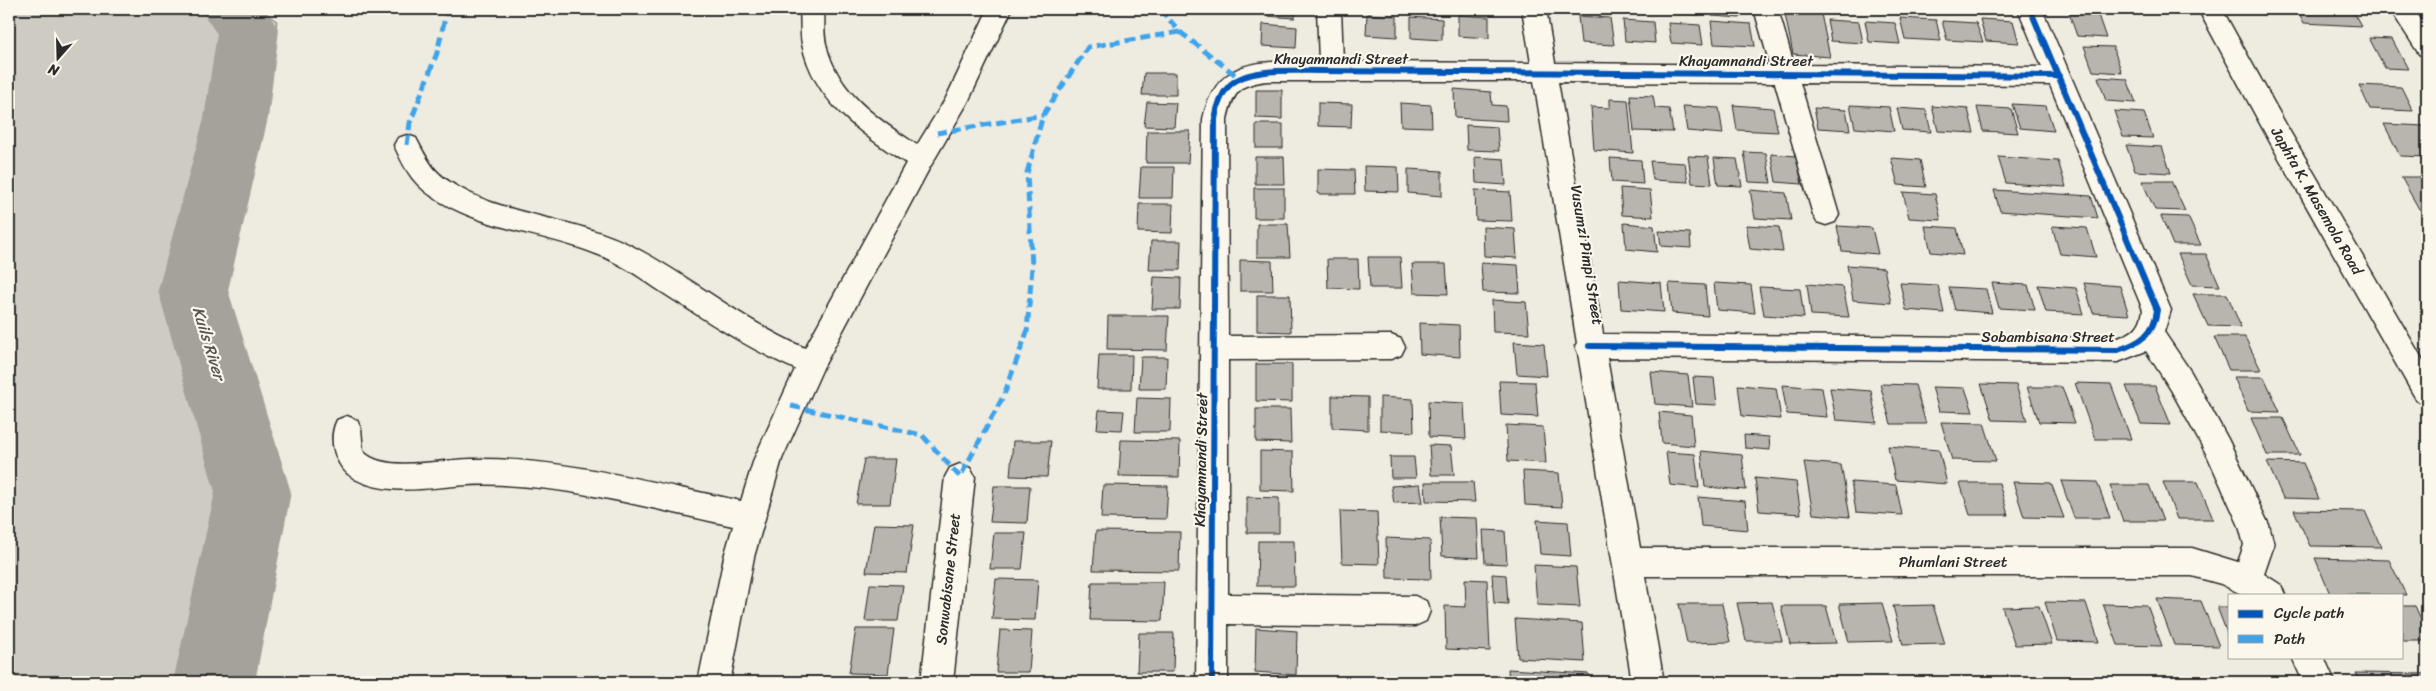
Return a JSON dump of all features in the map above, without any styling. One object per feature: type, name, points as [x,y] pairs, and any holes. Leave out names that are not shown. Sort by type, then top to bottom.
[{"type":"street","points":[[812,9],[814,44],[823,71],[835,92],[857,117],[921,160]]},
{"type":"street","points":[[714,682],[750,516],[768,459],[811,363],[921,160],[956,102],[1000,9]]},
{"type":"street","points":[[1329,9],[1331,71]]},
{"type":"street","name":"Vusumzi Pimpi Street","points":[[1534,9],[1589,346],[1648,682]]},
{"type":"street","name":"Khayamnandi Street","points":[[1766,9],[1826,215]]},
{"type":"street","points":[[2030,9],[2151,291],[2157,310],[2157,321],[2150,334],[2181,381],[2218,448],[2254,525],[2259,545],[2258,587]]},
{"type":"street","name":"Japhta K. Masemola Road","points":[[2210,9],[2280,136],[2427,392]]},
{"type":"street","points":[[2402,9],[2427,48]]},
{"type":"street","name":"Khayamnandi Street","points":[[1212,682],[1215,119],[1217,105],[1224,89],[1238,77],[1256,72],[1331,71],[1545,74],[1784,73],[2059,76]]},
{"type":"street","points":[[408,145],[411,159],[422,173],[456,198],[506,217],[598,242],[623,254],[767,344],[811,363]]},
{"type":"street","name":"Sobambisana Street","points":[[1589,346],[2118,350],[2136,345],[2150,334]]},
{"type":"street","points":[[1214,348],[1391,347]]},
{"type":"street","points":[[347,429],[348,453],[357,465],[375,473],[404,476],[518,472],[549,475],[750,516]]},
{"type":"street","name":"Sonwabisane Street","points":[[937,682],[960,476]]},
{"type":"street","name":"Phumlani Street","points":[[1628,562],[2192,562],[2218,566],[2258,587]]},
{"type":"street","points":[[1212,609],[1415,611]]},
{"type":"street","points":[[2308,658],[2319,682]]},
{"type":"shaded area","points":[[9,9],[259,9],[277,21],[256,150],[224,254],[223,317],[280,485],[254,607],[230,682],[9,682]]},
{"type":"building","points":[[1266,9],[1295,9],[1295,18],[1265,16]]},
{"type":"building","points":[[1698,9],[1699,15],[1628,10]]},
{"type":"building","points":[[1711,9],[1739,9],[1740,18],[1712,16]]},
{"type":"building","points":[[1784,9],[1820,9],[1830,57],[1793,54]]},
{"type":"building","points":[[2297,9],[2352,9],[2361,26],[2304,23]]},
{"type":"building","points":[[2069,13],[2098,15],[2106,38],[2077,36]]},
{"type":"building","points":[[1367,14],[1397,16],[1397,37],[1366,35]]},
{"type":"building","points":[[1458,15],[1489,17],[1489,38],[1458,36]]},
{"type":"building","points":[[1578,16],[1610,18],[1614,45],[1581,43]]},
{"type":"building","points":[[1411,17],[1442,19],[1442,40],[1411,38]]},
{"type":"building","points":[[1900,18],[1936,20],[1941,41],[1905,39]]},
{"type":"building","points":[[1980,19],[2013,21],[2019,43],[1986,41]]},
{"type":"building","points":[[1623,20],[1653,22],[1655,43],[1625,41]]},
{"type":"building","points":[[1827,20],[1859,22],[1863,43],[1831,41]]},
{"type":"building","points":[[1711,21],[1751,24],[1755,46],[1714,44]]},
{"type":"building","points":[[1865,21],[1895,23],[1900,44],[1869,42]]},
{"type":"building","points":[[1942,21],[1976,23],[1983,42],[1947,40]]},
{"type":"building","points":[[1668,23],[1700,25],[1703,45],[1671,43]]},
{"type":"building","points":[[1263,24],[1297,27],[1296,48],[1262,46]]},
{"type":"building","points":[[2369,38],[2392,39],[2408,69],[2385,68]]},
{"type":"building","points":[[2084,46],[2113,47],[2122,73],[2093,71]]},
{"type":"building","points":[[1144,73],[1176,73],[1176,95],[1142,95]]},
{"type":"building","points":[[2098,77],[2127,79],[2136,103],[2106,101]]},
{"type":"building","points":[[2359,85],[2401,87],[2413,111],[2370,109]]},
{"type":"building","points":[[1454,89],[1491,92],[1492,105],[1506,106],[1507,121],[1455,118]]},
{"type":"building","points":[[1256,90],[1282,90],[1282,119],[1256,118]]},
{"type":"building","points":[[1630,95],[1653,96],[1655,108],[1669,109],[1673,132],[1634,131]]},
{"type":"building","points":[[1610,99],[1628,100],[1633,153],[1594,150],[1591,107],[1610,108]]},
{"type":"building","points":[[1147,102],[1176,103],[1174,127],[1144,126]]},
{"type":"building","points":[[1318,103],[1352,104],[1351,127],[1318,126]]},
{"type":"building","points":[[1400,103],[1431,105],[1432,127],[1401,126]]},
{"type":"building","points":[[2012,104],[2046,106],[2054,131],[2020,128]]},
{"type":"building","points":[[1733,105],[1773,108],[1778,132],[1737,130]]},
{"type":"building","points":[[1850,105],[1889,107],[1894,131],[1855,128]]},
{"type":"building","points":[[1683,106],[1719,108],[1723,134],[1687,131]]},
{"type":"building","points":[[1932,106],[1968,109],[1974,133],[1938,131]]},
{"type":"building","points":[[1977,107],[2011,109],[2018,133],[1983,131]]},
{"type":"building","points":[[1814,108],[1846,110],[1850,130],[1818,128]]},
{"type":"building","points":[[1897,108],[1926,110],[1931,132],[1902,130]]},
{"type":"building","points":[[2114,111],[2144,113],[2153,138],[2123,137]]},
{"type":"building","points":[[1256,124],[1283,124],[1283,148],[1256,148]]},
{"type":"building","points":[[2384,124],[2424,126],[2427,133],[2427,157],[2400,156]]},
{"type":"building","points":[[1466,125],[1497,127],[1499,151],[1467,150]]},
{"type":"building","points":[[1147,131],[1190,131],[1188,163],[1146,163]]},
{"type":"building","points":[[2126,145],[2162,147],[2171,173],[2135,171]]},
{"type":"building","points":[[1744,152],[1766,153],[1771,183],[1749,182]]},
{"type":"building","points":[[1771,154],[1796,156],[1802,184],[1776,182]]},
{"type":"building","points":[[1688,156],[1708,157],[1712,184],[1692,183]]},
{"type":"building","points":[[1255,157],[1284,157],[1285,184],[1255,184]]},
{"type":"building","points":[[1475,157],[1504,159],[1506,185],[1476,183]]},
{"type":"building","points":[[1998,157],[2058,161],[2066,187],[2006,183]]},
{"type":"building","points":[[1610,158],[1641,160],[1643,184],[1612,182]]},
{"type":"building","points":[[1714,158],[1737,159],[1742,186],[1718,185]]},
{"type":"building","points":[[1891,158],[1920,160],[1926,187],[1898,185]]},
{"type":"building","points":[[1650,161],[1685,163],[1688,182],[1653,180]]},
{"type":"building","points":[[1364,166],[1398,167],[1399,192],[1365,191]]},
{"type":"building","points":[[1141,167],[1174,167],[1173,198],[1139,198]]},
{"type":"building","points":[[1318,169],[1354,170],[1355,194],[1318,194]]},
{"type":"building","points":[[1408,169],[1442,171],[1442,196],[1408,193]]},
{"type":"building","points":[[2401,177],[2427,177],[2427,210],[2419,209]]},
{"type":"building","points":[[2142,181],[2171,181],[2185,211],[2155,210]]},
{"type":"building","points":[[1254,188],[1284,188],[1284,218],[1254,218]]},
{"type":"building","points":[[1620,188],[1650,190],[1653,217],[1622,215]]},
{"type":"building","points":[[1475,190],[1510,192],[1512,221],[1476,220]]},
{"type":"building","points":[[1750,190],[1786,193],[1791,220],[1755,218]]},
{"type":"building","points":[[1994,190],[2091,196],[2098,218],[2000,211]]},
{"type":"building","points":[[1903,192],[1935,194],[1941,220],[1909,218]]},
{"type":"building","points":[[1139,204],[1173,204],[1172,233],[1138,232]]},
{"type":"building","points":[[2161,216],[2188,217],[2201,245],[2173,245]]},
{"type":"building","points":[[1624,223],[1654,226],[1657,252],[1626,249]]},
{"type":"building","points":[[1257,224],[1288,224],[1290,257],[1257,257]]},
{"type":"building","points":[[1746,225],[1779,227],[1783,252],[1750,249]]},
{"type":"building","points":[[1837,226],[1872,228],[1878,254],[1842,251]]},
{"type":"building","points":[[1925,226],[1957,228],[1963,255],[1931,252]]},
{"type":"building","points":[[2052,226],[2087,228],[2096,257],[2060,254]]},
{"type":"building","points":[[1483,227],[1515,229],[1517,258],[1484,256]]},
{"type":"building","points":[[1659,231],[1690,233],[1691,248],[1661,246]]},
{"type":"building","points":[[1151,241],[1181,241],[1180,270],[1149,270]]},
{"type":"building","points":[[2178,254],[2206,254],[2220,286],[2192,285]]},
{"type":"building","points":[[1368,257],[1400,257],[1402,288],[1370,288]]},
{"type":"building","points":[[1327,259],[1358,259],[1359,289],[1328,288]]},
{"type":"building","points":[[1240,260],[1272,261],[1273,291],[1240,291]]},
{"type":"building","points":[[1481,263],[1518,265],[1520,293],[1483,292]]},
{"type":"building","points":[[1412,264],[1446,264],[1448,294],[1414,293]]},
{"type":"building","points":[[1847,265],[1884,268],[1891,303],[1853,300]]},
{"type":"building","points":[[1154,277],[1181,278],[1180,309],[1152,309]]},
{"type":"building","points":[[1619,280],[1661,283],[1664,312],[1621,309]]},
{"type":"building","points":[[1669,283],[1705,285],[1708,316],[1672,313]]},
{"type":"building","points":[[1714,283],[1751,285],[1755,313],[1717,310]]},
{"type":"building","points":[[1900,283],[1938,285],[1944,313],[1906,310]]},
{"type":"building","points":[[1992,283],[2028,285],[2035,310],[1999,308]]},
{"type":"building","points":[[2084,283],[2120,286],[2129,315],[2093,313]]},
{"type":"building","points":[[1807,284],[1843,287],[1849,317],[1811,315]]},
{"type":"building","points":[[2038,285],[2076,288],[2084,314],[2046,312]]},
{"type":"building","points":[[1759,287],[1800,289],[1804,318],[1764,315]]},
{"type":"building","points":[[1949,287],[1986,289],[1992,313],[1955,310]]},
{"type":"building","points":[[2193,294],[2227,294],[2241,327],[2208,326]]},
{"type":"building","points":[[1257,295],[1290,295],[1291,332],[1257,331]]},
{"type":"building","points":[[1492,300],[1526,302],[1529,333],[1493,332]]},
{"type":"building","points":[[1108,316],[1169,316],[1167,350],[1107,349]]},
{"type":"building","points":[[1419,323],[1459,325],[1460,357],[1420,354]]},
{"type":"building","points":[[2214,337],[2245,337],[2261,370],[2229,370]]},
{"type":"building","points":[[1514,342],[1544,344],[1547,376],[1517,374]]},
{"type":"building","points":[[1099,355],[1132,355],[1131,389],[1097,389]]},
{"type":"building","points":[[1141,357],[1167,357],[1166,389],[1139,389]]},
{"type":"building","points":[[1256,364],[1292,364],[1292,402],[1256,401]]},
{"type":"building","points":[[1651,372],[1688,375],[1692,407],[1655,404]]},
{"type":"building","points":[[1693,377],[1714,378],[1717,405],[1696,404]]},
{"type":"building","points":[[2234,377],[2264,377],[2280,412],[2248,411]]},
{"type":"building","points":[[1499,381],[1535,382],[1538,417],[1501,415]]},
{"type":"building","points":[[2075,383],[2111,384],[2131,439],[2095,439]]},
{"type":"building","points":[[1880,384],[1915,385],[1926,424],[1891,424]]},
{"type":"building","points":[[1981,384],[2016,385],[2027,421],[1993,420]]},
{"type":"building","points":[[1738,385],[1776,388],[1781,419],[1742,416]]},
{"type":"building","points":[[1782,385],[1822,388],[1827,417],[1787,414]]},
{"type":"building","points":[[2126,386],[2155,386],[2171,425],[2141,424]]},
{"type":"building","points":[[1932,387],[1965,388],[1973,412],[1939,411]]},
{"type":"building","points":[[2027,387],[2062,387],[2075,423],[2039,422]]},
{"type":"building","points":[[1830,388],[1871,391],[1877,423],[1836,420]]},
{"type":"building","points":[[1332,396],[1368,397],[1368,430],[1332,428]]},
{"type":"building","points":[[1380,397],[1413,399],[1414,432],[1380,430]]},
{"type":"building","points":[[1137,398],[1171,399],[1170,432],[1135,432]]},
{"type":"building","points":[[1428,401],[1464,403],[1466,439],[1429,437]]},
{"type":"building","points":[[1256,409],[1290,409],[1291,443],[1256,442]]},
{"type":"building","points":[[1099,410],[1124,411],[1122,430],[1097,429]]},
{"type":"building","points":[[1659,412],[1691,415],[1694,446],[1662,443]]},
{"type":"building","points":[[2251,418],[2283,418],[2300,455],[2267,455]]},
{"type":"building","points":[[1941,422],[1984,423],[1996,461],[1952,460]]},
{"type":"building","points":[[1506,425],[1543,427],[1546,463],[1508,461]]},
{"type":"building","points":[[1744,435],[1769,437],[1770,450],[1745,448]]},
{"type":"building","points":[[1121,440],[1180,441],[1179,477],[1119,476]]},
{"type":"building","points":[[1013,441],[1051,441],[1047,477],[1010,476]]},
{"type":"building","points":[[1429,445],[1451,446],[1454,475],[1431,475]]},
{"type":"building","points":[[1888,446],[1939,450],[1947,484],[1895,480]]},
{"type":"building","points":[[1260,451],[1293,452],[1294,491],[1260,490]]},
{"type":"building","points":[[1701,451],[1742,455],[1746,490],[1705,487]]},
{"type":"building","points":[[1666,452],[1695,454],[1699,488],[1670,485]]},
{"type":"building","points":[[1390,457],[1414,457],[1416,478],[1391,478]]},
{"type":"building","points":[[864,459],[896,459],[890,504],[856,504]]},
{"type":"building","points":[[1804,462],[1841,465],[1850,517],[1813,514]]},
{"type":"building","points":[[2267,462],[2303,463],[2319,499],[2283,498]]},
{"type":"building","points":[[1523,471],[1559,473],[1562,507],[1525,505]]},
{"type":"building","points":[[1755,478],[1796,482],[1801,514],[1759,511]]},
{"type":"building","points":[[2061,481],[2097,482],[2110,518],[2074,518]]},
{"type":"building","points":[[1425,482],[1473,482],[1475,502],[1426,501]]},
{"type":"building","points":[[1851,482],[1896,485],[1902,515],[1856,512]]},
{"type":"building","points":[[2013,482],[2051,483],[2064,518],[2024,517]]},
{"type":"building","points":[[2163,482],[2198,482],[2213,519],[2177,519]]},
{"type":"building","points":[[1960,483],[1999,483],[2008,515],[1970,515]]},
{"type":"building","points":[[1420,484],[1423,502],[1394,503],[1391,486]]},
{"type":"building","points":[[1103,485],[1168,486],[1166,519],[1101,518]]},
{"type":"building","points":[[2110,485],[2149,485],[2163,521],[2123,521]]},
{"type":"building","points":[[994,486],[1030,486],[1027,523],[990,522]]},
{"type":"building","points":[[1247,497],[1279,498],[1279,533],[1247,533]]},
{"type":"building","points":[[1698,497],[1745,501],[1748,530],[1701,526]]},
{"type":"building","points":[[2294,510],[2365,511],[2381,547],[2310,546]]},
{"type":"building","points":[[1340,511],[1377,512],[1379,564],[1342,563]]},
{"type":"building","points":[[1440,517],[1477,518],[1479,558],[1442,556]]},
{"type":"building","points":[[1537,520],[1568,522],[1571,556],[1540,554]]},
{"type":"building","points":[[874,524],[914,525],[907,573],[866,572]]},
{"type":"building","points":[[1483,530],[1505,531],[1507,564],[1485,563]]},
{"type":"building","points":[[1096,531],[1180,532],[1179,571],[1093,570]]},
{"type":"building","points":[[994,533],[1026,533],[1022,569],[990,569]]},
{"type":"building","points":[[1386,538],[1430,540],[1431,579],[1387,578]]},
{"type":"building","points":[[1258,541],[1294,541],[1295,586],[1257,586]]},
{"type":"building","points":[[2315,558],[2389,560],[2406,595],[2404,594],[2330,594]]},
{"type":"building","points":[[1534,565],[1576,567],[1580,607],[1537,605]]},
{"type":"building","points":[[1492,574],[1506,575],[1508,604],[1494,603]]},
{"type":"building","points":[[996,579],[1038,580],[1035,620],[992,619]]},
{"type":"building","points":[[1465,579],[1487,580],[1490,651],[1446,649],[1445,606],[1466,607]]},
{"type":"building","points":[[1092,582],[1164,582],[1162,621],[1090,620]]},
{"type":"building","points":[[870,584],[903,585],[898,621],[865,621]]},
{"type":"building","points":[[2157,599],[2201,601],[2219,646],[2174,645]]},
{"type":"building","points":[[1772,602],[1782,641],[1746,641],[1737,603]]},
{"type":"building","points":[[2045,602],[2086,603],[2099,642],[2057,641]]},
{"type":"building","points":[[1882,603],[1893,641],[1849,642],[1839,604]]},
{"type":"building","points":[[1679,604],[1722,604],[1730,642],[1687,643]]},
{"type":"building","points":[[2103,604],[2147,605],[2162,646],[2118,645]]},
{"type":"building","points":[[1933,605],[1945,644],[1903,645],[1893,606]]},
{"type":"building","points":[[1781,606],[1826,606],[1836,643],[1790,644]]},
{"type":"building","points":[[2039,606],[2052,644],[2015,645],[2002,607]]},
{"type":"building","points":[[2404,606],[2415,606],[2427,632],[2427,641],[2404,641]]},
{"type":"building","points":[[2217,607],[2228,607],[2228,636]]},
{"type":"building","points":[[1515,619],[1582,623],[1585,662],[1518,658]]},
{"type":"building","points":[[1256,628],[1297,631],[1296,675],[1255,672]]},
{"type":"building","points":[[856,629],[894,629],[888,674],[849,673]]},
{"type":"building","points":[[1000,630],[1032,631],[1029,672],[996,672]]},
{"type":"building","points":[[1139,633],[1174,633],[1173,672],[1137,672]]},
{"type":"building","points":[[1508,669],[1589,674],[1590,682],[1509,682]]},
{"type":"building","points":[[2356,673],[2427,674],[2427,682],[2360,682]]},
{"type":"building","points":[[1704,679],[1745,679],[1745,682],[1705,682]]},
{"type":"waterway","name":"Kuils River","points":[[214,682],[253,492],[193,290],[236,118],[248,30],[230,9]]},
{"type":"marked path","points":[[407,145],[410,123],[437,53],[447,9]]},
{"type":"marked path","points":[[1160,9],[1180,32],[1238,77]]},
{"type":"marked path","points":[[791,406],[922,435],[960,477],[1004,395],[1027,332],[1032,267],[1027,173],[1043,115],[1088,47],[1180,32]]},
{"type":"marked path","points":[[937,133],[1043,115]]},
{"type":"cycle path","points":[[1589,346],[2118,350],[2133,345],[2145,337],[2153,326],[2157,310],[2030,9]]},
{"type":"cycle path","points":[[1212,682],[1215,119],[1222,94],[1236,80],[1256,73],[1318,71],[2059,76]]}]
